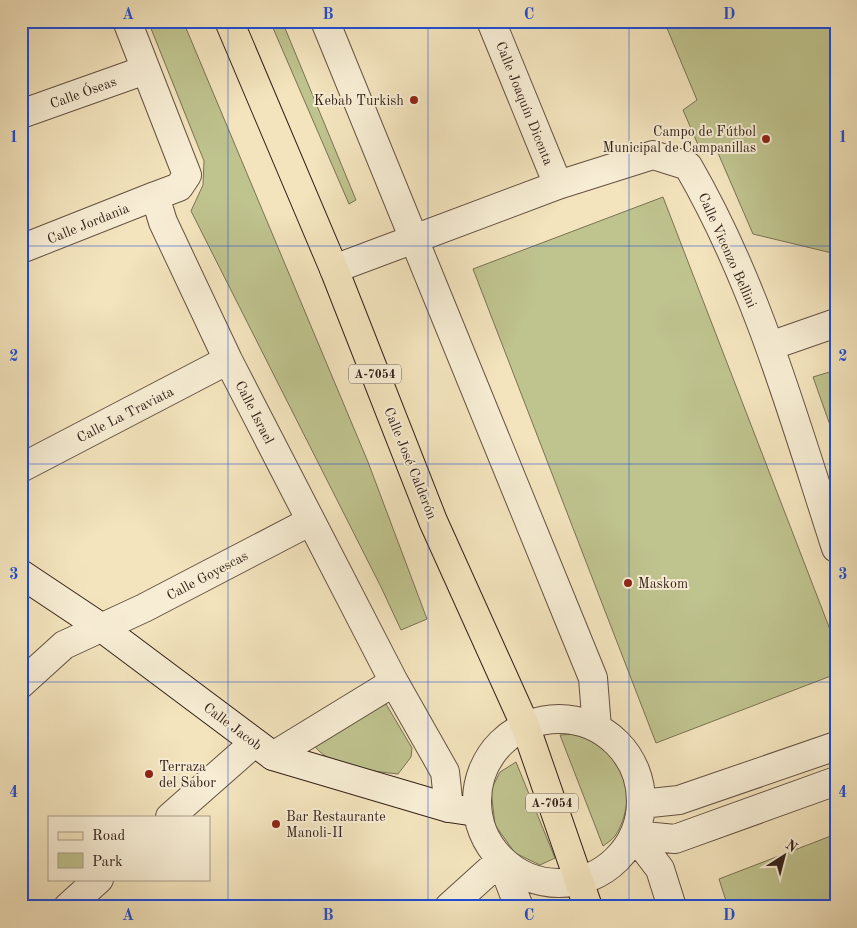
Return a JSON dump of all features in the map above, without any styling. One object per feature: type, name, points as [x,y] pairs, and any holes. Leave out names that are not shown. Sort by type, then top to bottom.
[{"type":"main road","name":"Calle José Calderón","points":[[229,21],[334,269],[433,521],[525,725],[588,907]]},
{"type":"street","points":[[127,21],[187,175],[179,186],[155,196]]},
{"type":"street","points":[[325,21],[593,678],[597,728]]},
{"type":"street","name":"Calle Joaquín Dicenta","points":[[492,21],[558,185]]},
{"type":"street","name":"Calle Óseas","points":[[21,114],[145,70]]},
{"type":"street","name":"Calle Vicenzo Bellini","points":[[334,269],[558,185],[653,155],[688,166],[713,209],[770,346],[836,548]]},
{"type":"street","name":"Calle Jordania","points":[[21,249],[155,196]]},
{"type":"street","name":"Calle Israel","points":[[155,196],[163,222],[228,360],[394,682],[445,772],[449,808]]},
{"type":"street","points":[[770,346],[836,323]]},
{"type":"street","name":"Calle La Traviata","points":[[21,468],[228,360]]},
{"type":"street","name":"Calle Goyescas","points":[[21,684],[64,645],[144,608],[310,521]]},
{"type":"street","name":"Calle Jacob","points":[[21,574],[102,628],[263,750],[449,808],[476,812]]},
{"type":"street","points":[[171,816],[263,750],[394,682]]},
{"type":"street","points":[[501,860],[524,876],[551,883],[579,881],[602,872],[621,855],[634,835],[641,811],[641,804],[640,786],[632,763],[618,742],[597,728],[574,719],[549,718],[525,725],[502,739],[486,760],[477,785],[476,812],[483,837],[501,860],[519,907]]},
{"type":"street","points":[[641,804],[679,800],[836,746]]},
{"type":"street","points":[[634,835],[675,839],[836,781]]},
{"type":"street","points":[[634,835],[660,869],[672,907]]},
{"type":"street","points":[[450,907],[501,860]]},
{"type":"street","points":[[68,907],[98,880]]},
{"type":"green space","points":[[148,21],[183,21],[368,462],[427,619],[401,630],[191,211],[203,185],[204,161]]},
{"type":"green space","points":[[270,21],[282,21],[356,200],[349,204]]},
{"type":"green space","name":"Campo de Fútbol Municipal de Campanillas","points":[[664,21],[836,21],[836,254],[753,234],[715,146],[702,154],[683,110],[697,100]]},
{"type":"green space","points":[[663,197],[836,645],[836,674],[656,743],[473,269]]},
{"type":"green space","points":[[836,370],[836,442],[813,377]]},
{"type":"green space","points":[[386,704],[412,748],[411,757],[398,774],[363,769],[338,762],[327,757],[312,742]]},
{"type":"green space","points":[[579,734],[602,748],[617,762],[626,784],[627,803],[623,821],[615,836],[603,846],[560,735]]},
{"type":"green space","points":[[516,762],[555,858],[540,865],[515,853],[495,825],[491,790],[500,772]]},
{"type":"green space","points":[[836,834],[836,907],[728,907],[719,879]]},
{"type":"place","name":"Kebab Turkish","points":[[414,100]]},
{"type":"place","name":"Campo de Fútbol Municipal de Campanillas","points":[[766,139]]},
{"type":"place","name":"Maskom","points":[[628,583]]},
{"type":"place","name":"Terraza del Sabor","points":[[149,774]]},
{"type":"place","name":"Bar Restaurante Manoli-II","points":[[276,824]]}]
